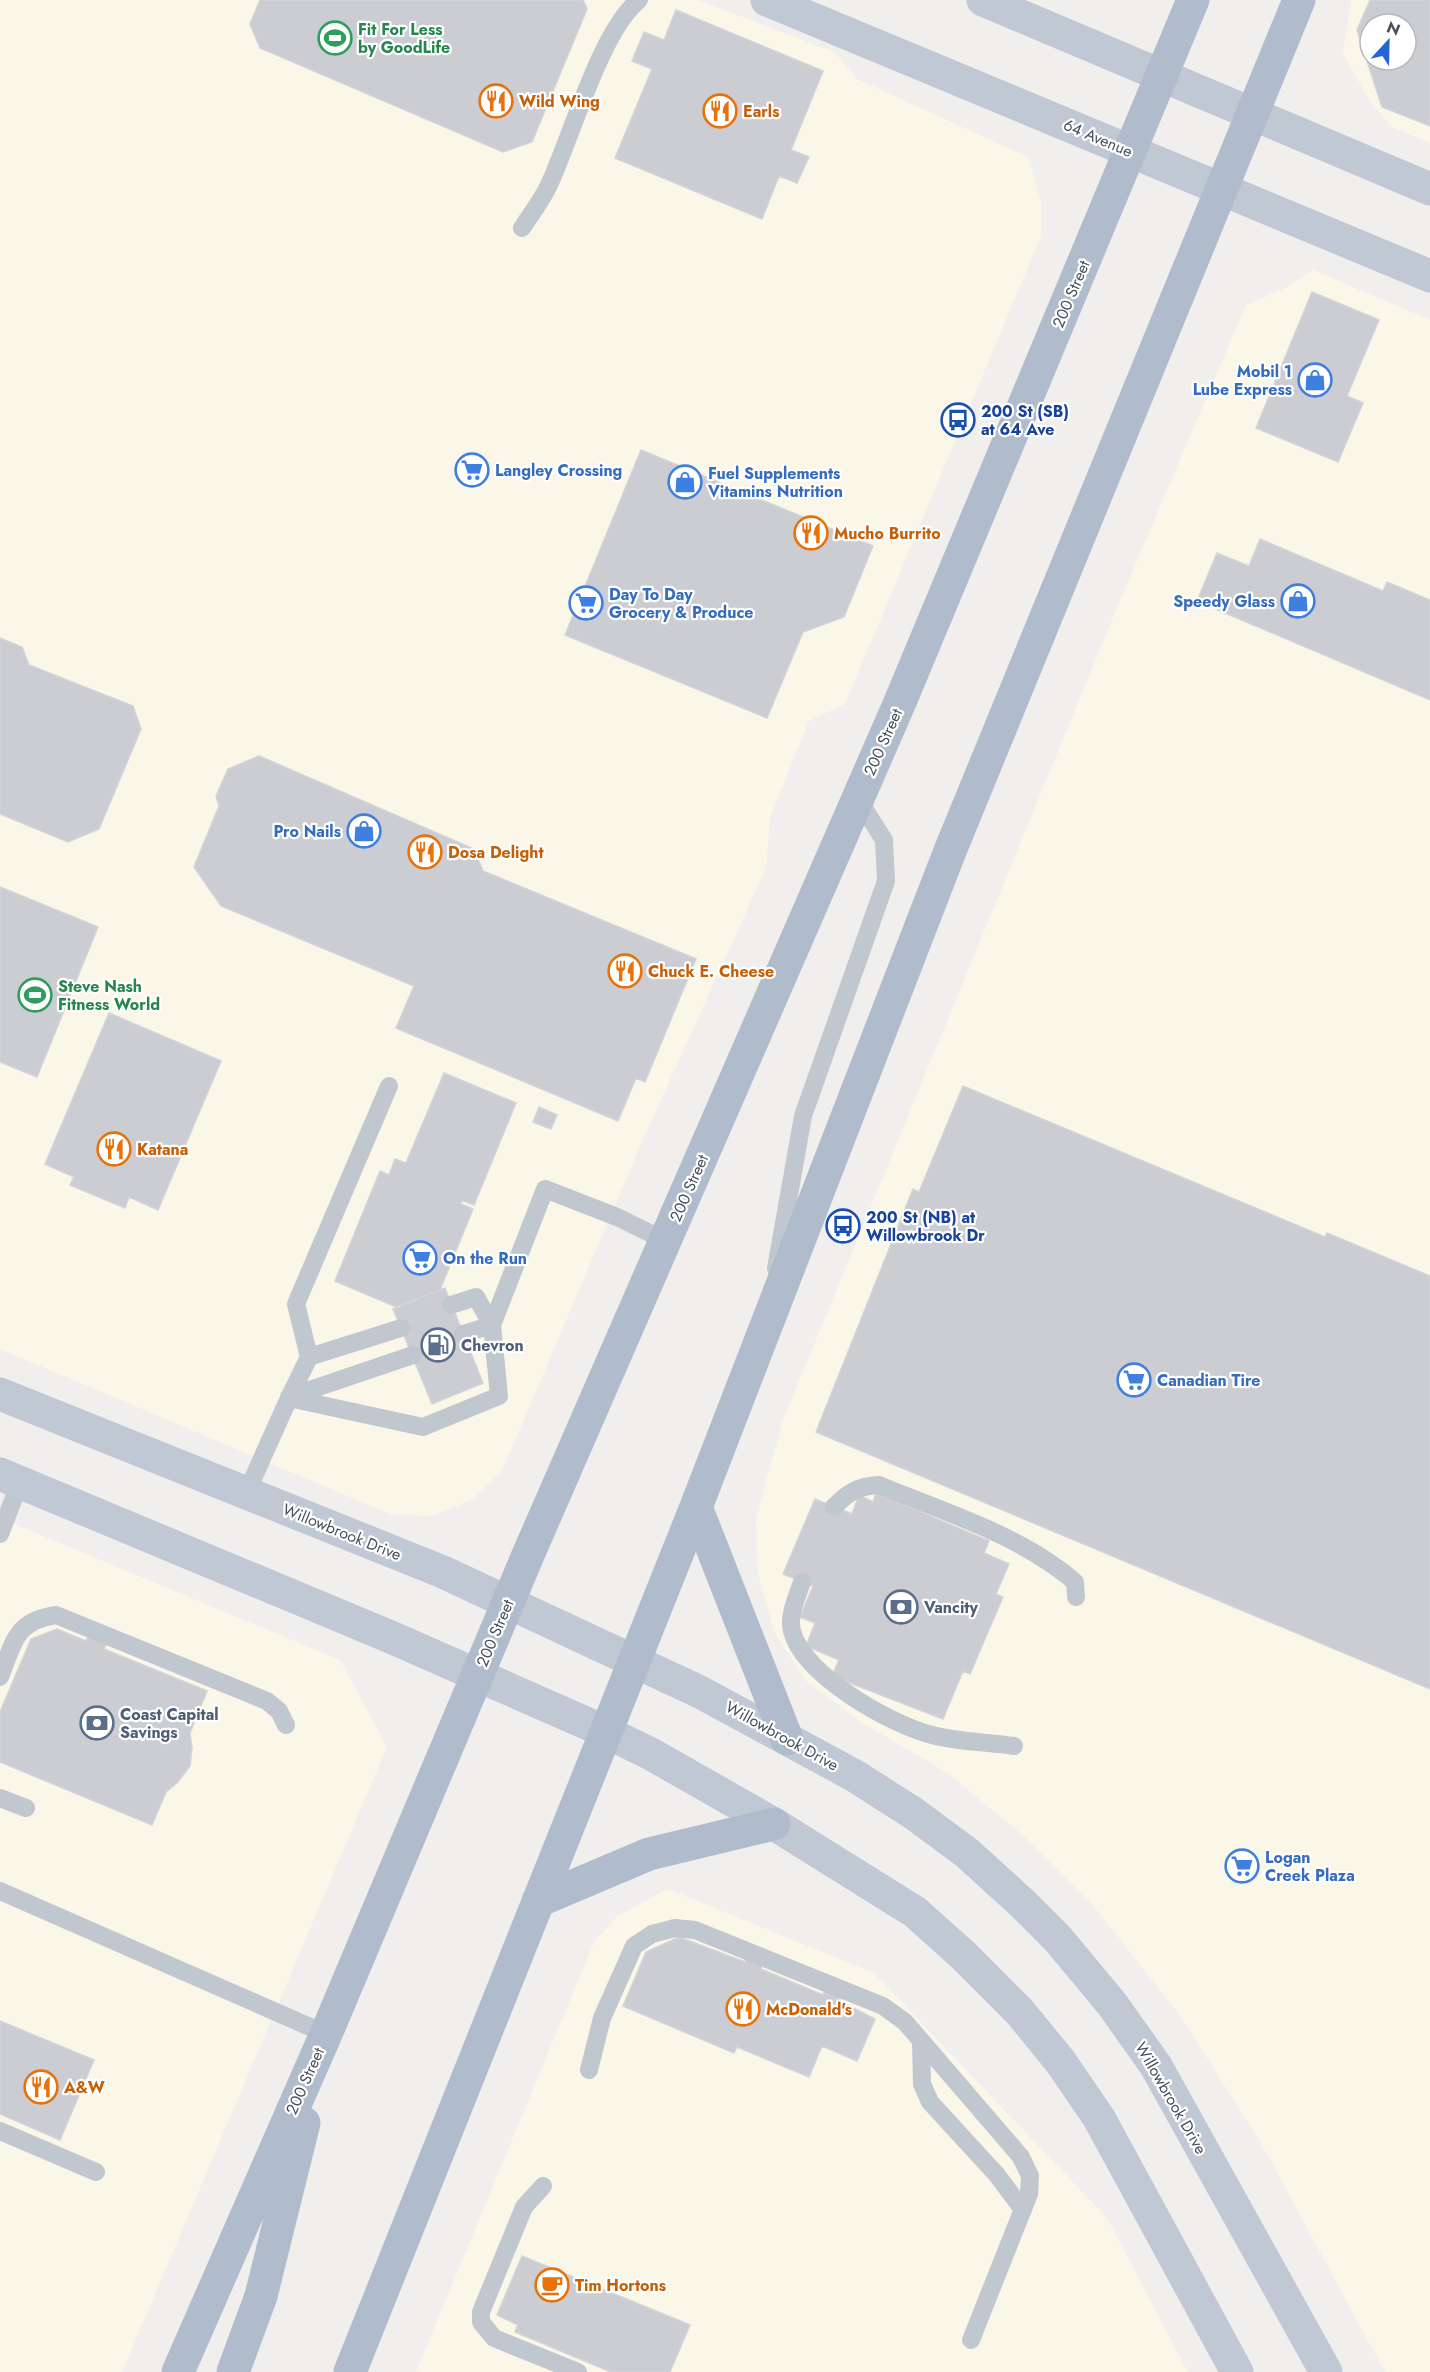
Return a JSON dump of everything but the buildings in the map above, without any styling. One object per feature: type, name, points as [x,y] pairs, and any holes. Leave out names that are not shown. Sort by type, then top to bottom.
[{"type":"main road","name":"64 Avenue","points":[[768,0],[1430,276]]},
{"type":"main road","points":[[983,0],[1430,189]]},
{"type":"main road","name":"200 Street","points":[[178,2372],[326,2034],[508,1602],[858,799],[1193,0]]},
{"type":"main road","points":[[350,2372],[604,1731],[696,1507],[950,851],[1299,0]]},
{"type":"main road","name":"Willowbrook Drive","points":[[0,1394],[443,1572],[700,1692],[855,1776],[913,1813],[967,1853],[1058,1939],[1112,2004],[1156,2066],[1326,2372]]},
{"type":"main road","points":[[10,1478],[477,1674],[604,1731],[651,1754],[774,1824],[915,1912],[963,1955],[1019,2011],[1060,2061],[1100,2118],[1237,2372]]},
{"type":"main road","points":[[696,1507],[787,1739]]},
{"type":"main road","points":[[538,1901],[649,1854],[774,1824]]},
{"type":"main road","points":[[233,2372],[261,2296],[326,2034]]},
{"type":"lane","points":[[522,228],[548,187],[608,43],[629,8],[639,0]]},
{"type":"lane","points":[[764,1334],[803,1116],[886,881],[884,840],[858,799]]},
{"type":"lane","points":[[246,1494],[309,1357],[296,1304],[389,1086]]},
{"type":"lane","points":[[492,1325],[544,1189],[617,1217],[666,1241]]},
{"type":"lane","points":[[289,1398],[423,1427],[499,1396],[492,1325],[476,1298],[451,1305]]},
{"type":"lane","points":[[463,1334],[492,1325]]},
{"type":"lane","points":[[309,1357],[401,1328]]},
{"type":"lane","points":[[289,1398],[413,1355]]},
{"type":"lane","points":[[0,1534],[10,1478]]},
{"type":"lane","points":[[834,1507],[844,1496],[862,1486],[879,1485],[1006,1539],[1062,1570],[1075,1582],[1076,1597]]},
{"type":"lane","points":[[802,1582],[791,1614],[792,1631],[800,1646],[828,1681],[868,1707],[931,1735],[1014,1746]]},
{"type":"lane","points":[[0,1677],[18,1633],[34,1618],[56,1615],[267,1701],[279,1711],[286,1725]]},
{"type":"lane","points":[[0,1798],[26,1808]]},
{"type":"lane","points":[[0,1891],[326,2034]]},
{"type":"lane","points":[[589,2070],[602,2018],[634,1946],[652,1934],[675,1928],[695,1930],[883,2006],[905,2022],[1021,2157],[1030,2176],[1029,2194],[971,2340]]},
{"type":"lane","points":[[921,2041],[922,2084],[930,2102],[997,2175],[1023,2210]]},
{"type":"lane","points":[[0,2131],[96,2172]]},
{"type":"lane","points":[[543,2186],[524,2207],[481,2312],[481,2322],[494,2338],[578,2372]]},
{"type":"shaded area","name":"Langley Crossing","points":[[0,0],[698,0],[834,52],[857,79],[1028,157],[1041,201],[1041,236],[845,704],[809,721],[770,818],[766,868],[642,1142],[502,1471],[473,1499],[432,1516],[390,1514],[0,1349]]},
{"type":"shaded area","points":[[1351,0],[1430,0],[1430,143],[1392,127],[1369,100],[1343,53]]},
{"type":"shaded area","points":[[1313,270],[1430,320],[1430,2372],[1385,2372],[1261,2143],[1181,2017],[1089,1900],[1018,1831],[949,1774],[863,1723],[806,1681],[775,1633],[758,1574],[756,1517],[783,1420],[1124,591],[1246,305],[1285,288]]},
{"type":"shaded area","points":[[0,1518],[340,1660],[387,1747],[122,2372],[0,2372]]},
{"type":"shaded area","points":[[668,1889],[874,1973],[1107,2218],[1188,2372],[416,2372],[594,1942],[617,1916]]},
{"type":"place","name":"Fit For Less by GoodLife","points":[[335,38]]},
{"type":"place","name":"Wild Wing","points":[[496,101]]},
{"type":"place","name":"Earls","points":[[720,111]]},
{"type":"place","name":"Mobil 1 Lube Express","points":[[1315,380]]},
{"type":"place","name":"200 St (SB) at 64 Ave","points":[[958,420]]},
{"type":"place","name":"Langley Crossing","points":[[472,470]]},
{"type":"place","name":"Fuel Supplements Vitamins Nutrition","points":[[685,482]]},
{"type":"place","name":"Mucho Burrito","points":[[811,533]]},
{"type":"place","name":"Speedy Glass","points":[[1298,601]]},
{"type":"place","name":"Day To Day Grocery & Produce","points":[[586,603]]},
{"type":"place","name":"Pro Nails","points":[[364,831]]},
{"type":"place","name":"Dosa Delight","points":[[425,852]]},
{"type":"place","name":"Chuck E. Cheese","points":[[625,971]]},
{"type":"place","name":"Steve Nash Fitness World","points":[[35,995]]},
{"type":"place","name":"Katana","points":[[114,1149]]},
{"type":"place","name":"200 St (NB) at Willowbrook Dr","points":[[843,1226]]},
{"type":"place","name":"On the Run","points":[[420,1258]]},
{"type":"place","name":"Chevron","points":[[438,1345]]},
{"type":"place","name":"Canadian Tire","points":[[1134,1380]]},
{"type":"place","name":"Vancity","points":[[901,1607]]},
{"type":"place","name":"Coast Capital Savings","points":[[97,1723]]},
{"type":"place","name":"Logan Creek Plaza","points":[[1242,1866]]},
{"type":"place","name":"McDonald's","points":[[743,2009]]},
{"type":"place","name":"A&W","points":[[41,2087]]},
{"type":"place","name":"Tim Hortons","points":[[552,2285]]}]
